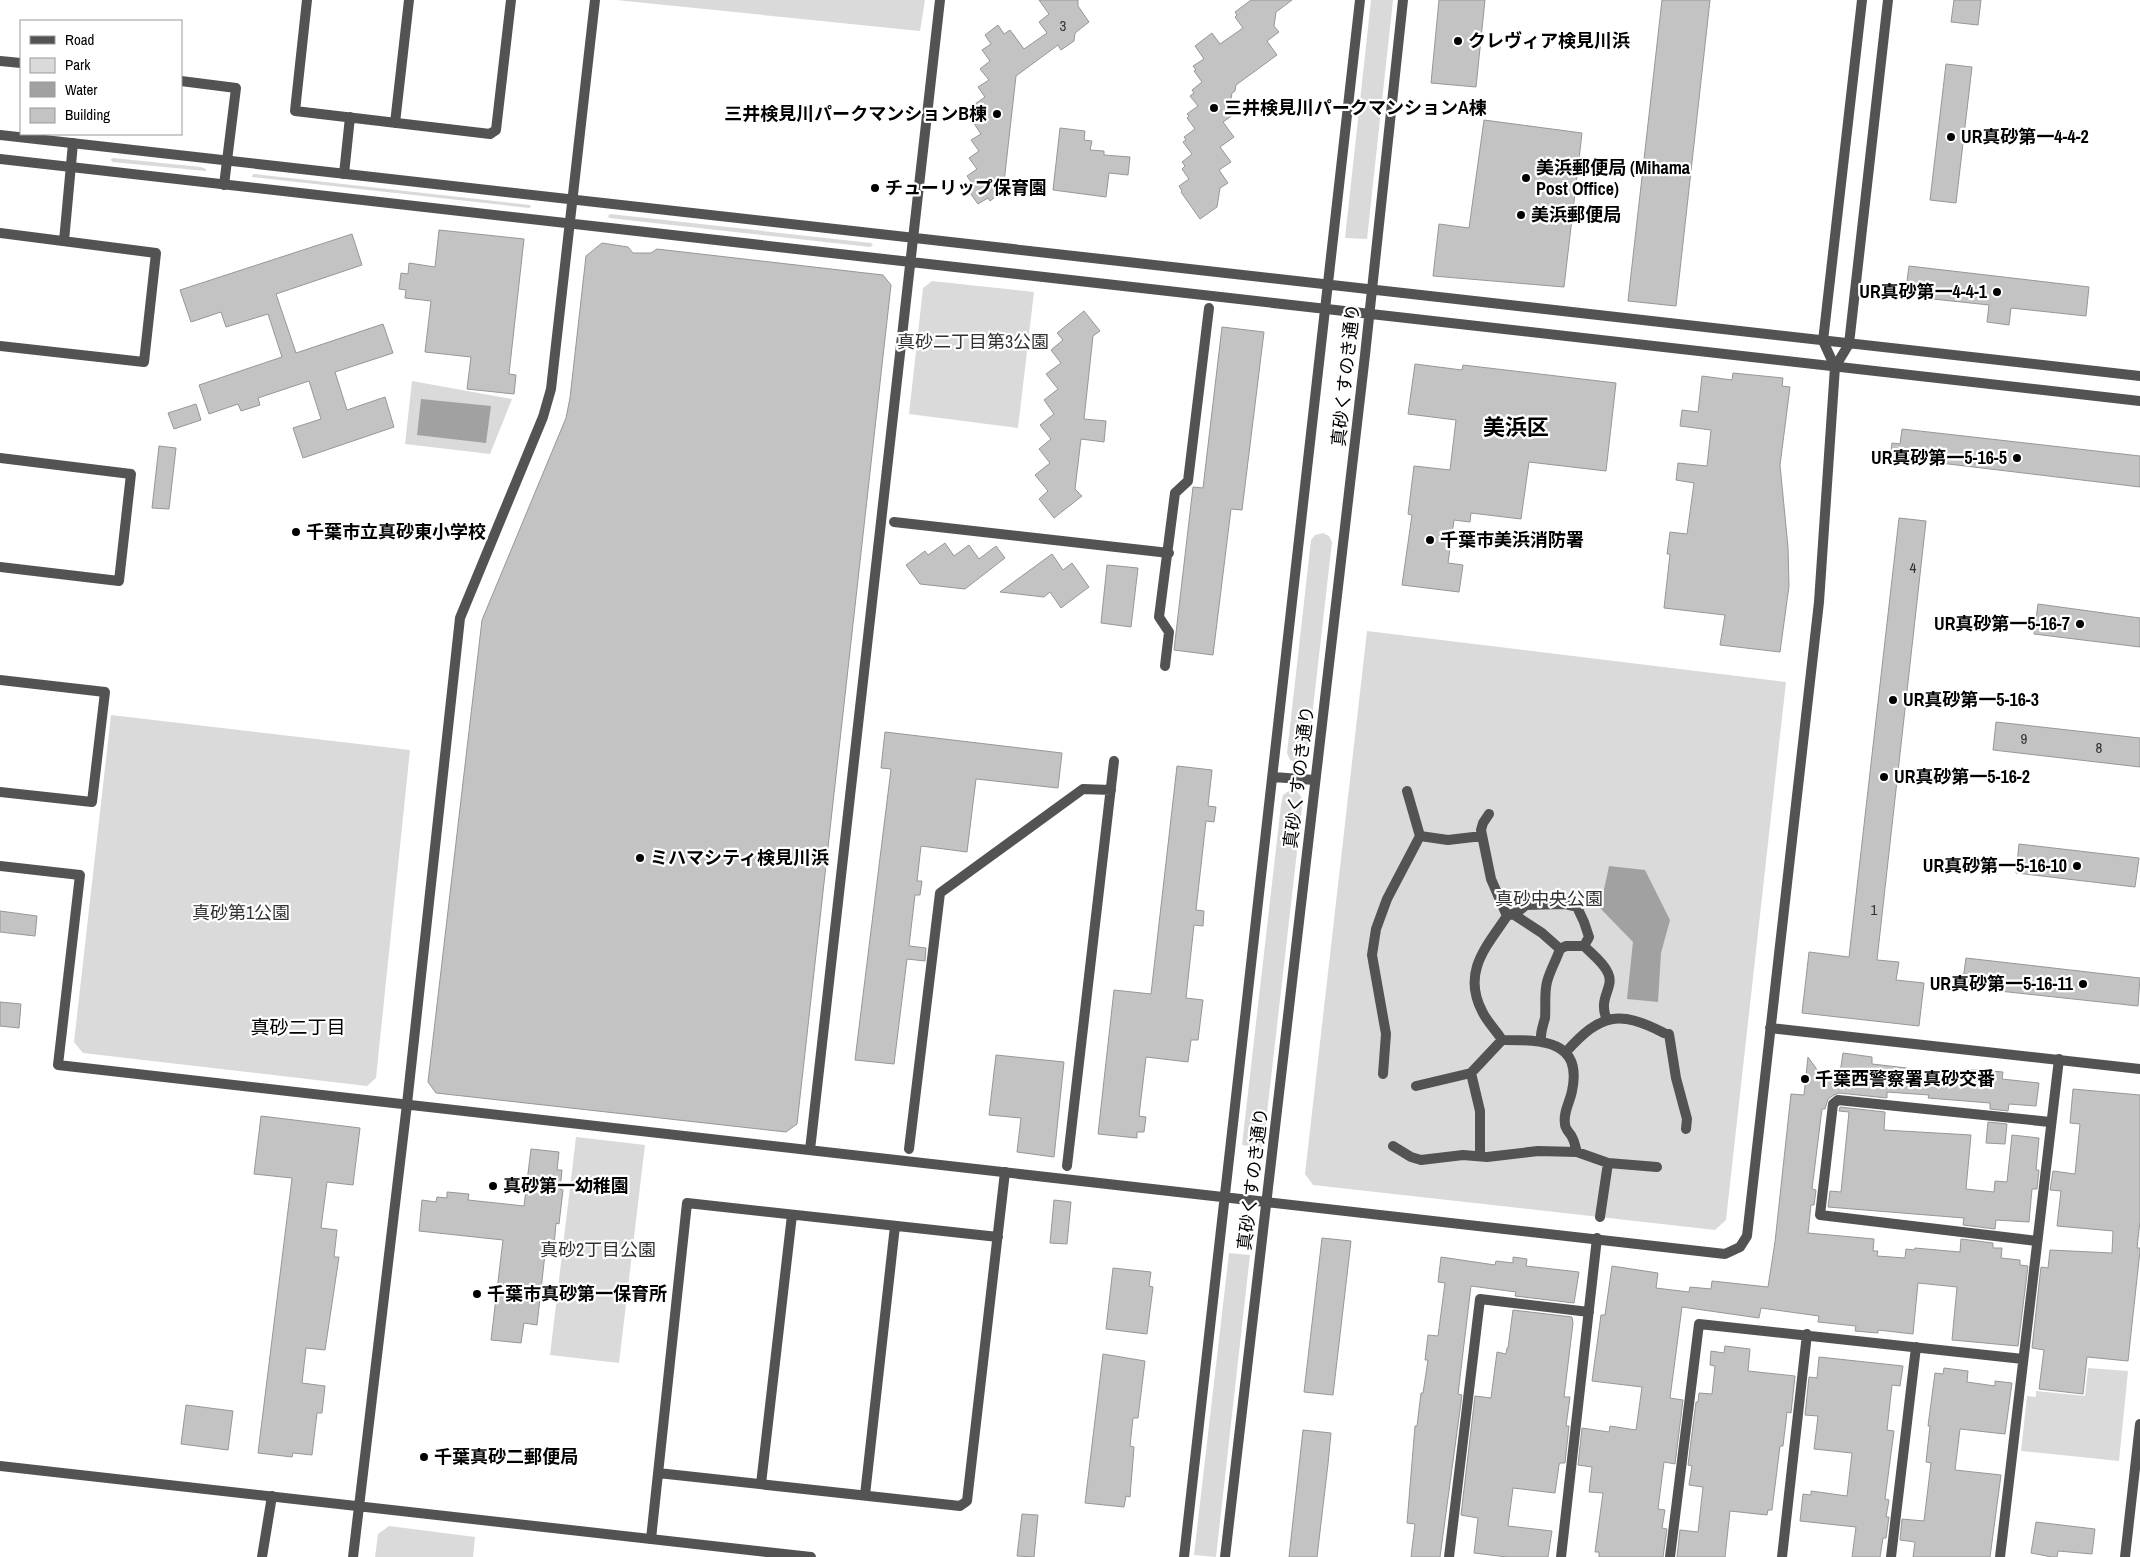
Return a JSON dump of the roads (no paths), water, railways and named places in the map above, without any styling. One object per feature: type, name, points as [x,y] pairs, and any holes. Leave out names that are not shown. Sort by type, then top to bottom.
[{"type":"street","points":[[307,0],[295,110],[490,134],[496,130],[511,0]]},
{"type":"street","points":[[396,123],[409,0]]},
{"type":"street","points":[[353,1557],[407,1104],[460,618],[543,417],[551,389],[595,0]]},
{"type":"street","points":[[810,1150],[940,0]]},
{"type":"street","name":"真砂くすのき通り","points":[[1184,1557],[1327,309],[1360,0]]},
{"type":"street","name":"真砂くすのき通り","points":[[1225,1557],[1316,780],[1403,0]]},
{"type":"street","points":[[1836,366],[1823,341],[1862,0]]},
{"type":"street","points":[[0,866],[80,875],[58,1065],[1725,1254],[1740,1247],[1747,1236],[1819,602],[1827,463],[1836,366],[1849,344],[1888,0]]},
{"type":"street","points":[[0,61],[20,63]]},
{"type":"street","points":[[182,81],[236,88],[224,185]]},
{"type":"street","points":[[344,174],[350,117]]},
{"type":"street","points":[[0,134],[2140,376]]},
{"type":"street","points":[[64,241],[73,143]]},
{"type":"street","points":[[0,159],[2140,401]]},
{"type":"street","points":[[0,233],[156,253],[144,362],[0,346]]},
{"type":"street","points":[[1166,666],[1169,632],[1159,617],[1169,553],[1175,493],[1188,481],[1209,308]]},
{"type":"street","points":[[0,458],[131,474],[119,581],[0,567]]},
{"type":"street","points":[[894,522],[1169,553]]},
{"type":"street","points":[[0,680],[105,692],[92,802],[0,792]]},
{"type":"street","points":[[1067,1166],[1114,761]]},
{"type":"street","points":[[1273,777],[1316,780]]},
{"type":"street","points":[[909,1149],[940,893],[1084,788],[1111,790]]},
{"type":"street","points":[[1382,1074],[1386,1034],[1372,955],[1376,929],[1387,899],[1420,836],[1407,791]]},
{"type":"street","points":[[1490,814],[1483,823],[1482,836],[1491,879],[1510,915],[1542,933],[1560,949]]},
{"type":"street","points":[[1420,836],[1448,840],[1482,836]]},
{"type":"street","points":[[1502,1040],[1482,1011],[1476,995],[1474,975],[1478,959],[1510,915],[1526,905],[1564,904],[1577,907],[1589,937],[1584,946]]},
{"type":"street","points":[[1541,1041],[1540,1034],[1545,1018],[1546,984],[1560,949],[1566,946],[1584,946],[1608,973],[1610,982],[1603,1004],[1607,1020]]},
{"type":"street","points":[[1566,1052],[1597,1024],[1613,1018],[1630,1018],[1641,1021],[1667,1034],[1687,1119],[1686,1129]]},
{"type":"street","points":[[1770,1028],[2140,1069]]},
{"type":"street","points":[[1416,1086],[1471,1072],[1502,1040],[1541,1041],[1566,1052],[1572,1062],[1574,1078],[1572,1094],[1566,1110],[1565,1126],[1573,1139],[1577,1152]]},
{"type":"street","points":[[2000,1557],[2050,1122],[2059,1059]]},
{"type":"street","points":[[1471,1072],[1480,1111],[1480,1156]]},
{"type":"street","points":[[2037,1241],[1820,1215],[1833,1104],[1838,1100],[2050,1122]]},
{"type":"street","points":[[1393,1146],[1421,1160],[1463,1155],[1487,1157],[1538,1151],[1577,1152],[1608,1163],[1656,1167]]},
{"type":"street","points":[[1600,1217],[1608,1163]]},
{"type":"street","points":[[658,1473],[960,1506],[967,1501],[1005,1172]]},
{"type":"street","points":[[651,1539],[687,1203],[998,1238]]},
{"type":"street","points":[[761,1484],[792,1215]]},
{"type":"street","points":[[865,1495],[895,1226]]},
{"type":"street","points":[[1561,1557],[1597,1238]]},
{"type":"street","points":[[1449,1557],[1480,1300],[1589,1312]]},
{"type":"street","points":[[1670,1557],[1699,1324],[1807,1334],[2023,1359]]},
{"type":"street","points":[[1782,1557],[1807,1334]]},
{"type":"street","points":[[1891,1557],[1916,1347]]},
{"type":"street","points":[[2125,1557],[2140,1424]]},
{"type":"street","points":[[0,1466],[811,1557]]},
{"type":"street","points":[[262,1557],[272,1496]]},
{"type":"water","points":[[421,399],[491,406],[486,443],[417,435]]},
{"type":"water","points":[[1609,866],[1645,870],[1670,920],[1661,953],[1658,1002],[1627,999],[1633,942],[1600,908]]},
{"type":"place","name":"クレヴィア検見川浜","points":[[1458,41]]},
{"type":"place","name":"三井検見川パークマンションA棟","points":[[1214,108]]},
{"type":"place","name":"三井検見川パークマンションB棟","points":[[997,114]]},
{"type":"place","name":"UR真砂第一4-4-2","points":[[1951,137]]},
{"type":"place","name":"美浜郵便局 (Mihama Post Office)","points":[[1526,178]]},
{"type":"place","name":"チューリップ保育園","points":[[875,188]]},
{"type":"place","name":"美浜郵便局","points":[[1521,215]]},
{"type":"place","name":"UR真砂第一4-4-1","points":[[1997,292]]},
{"type":"place","name":"UR真砂第一5-16-5","points":[[2017,458]]},
{"type":"place","name":"千葉市立真砂東小学校","points":[[296,532]]},
{"type":"place","name":"千葉市美浜消防署","points":[[1430,540]]},
{"type":"place","name":"UR真砂第一5-16-7","points":[[2080,624]]},
{"type":"place","name":"UR真砂第一5-16-3","points":[[1893,700]]},
{"type":"place","name":"UR真砂第一5-16-2","points":[[1884,777]]},
{"type":"place","name":"ミハマシティ検見川浜","points":[[640,858]]},
{"type":"place","name":"UR真砂第一5-16-10","points":[[2077,866]]},
{"type":"place","name":"UR真砂第一5-16-11","points":[[2083,984]]},
{"type":"place","name":"千葉西警察署真砂交番","points":[[1805,1079]]},
{"type":"place","name":"真砂第一幼稚園","points":[[493,1186]]},
{"type":"place","name":"千葉市真砂第一保育所","points":[[477,1294]]},
{"type":"place","name":"千葉真砂二郵便局","points":[[424,1457]]},
{"type":"district","name":"美浜区","points":[[1516,427]]},
{"type":"district","name":"真砂二丁目","points":[[298,1027]]},
{"type":"park label","name":"真砂二丁目第3公園","points":[[973,342]]},
{"type":"park label","name":"真砂中央公園","points":[[1549,899]]},
{"type":"park label","name":"真砂第1公園","points":[[241,913]]},
{"type":"park label","name":"真砂2丁目公園","points":[[598,1250]]}]
